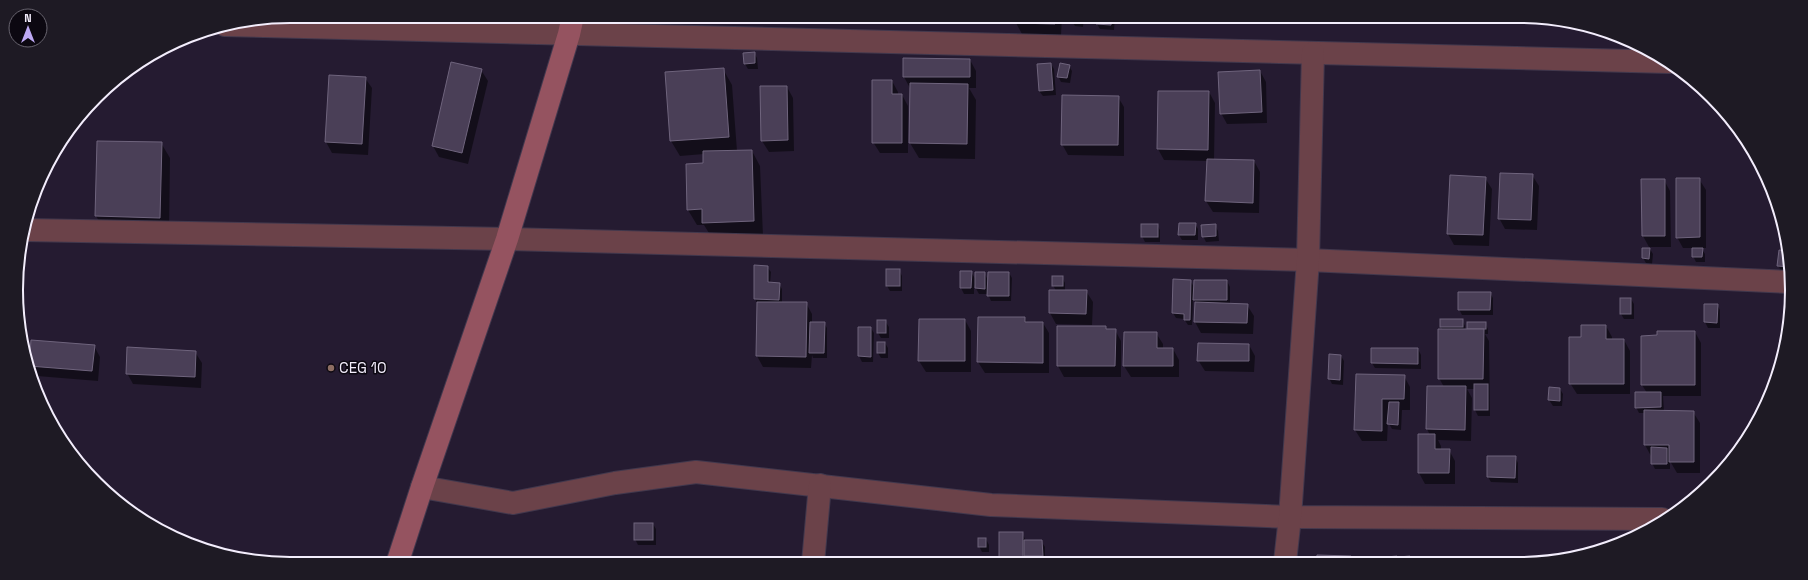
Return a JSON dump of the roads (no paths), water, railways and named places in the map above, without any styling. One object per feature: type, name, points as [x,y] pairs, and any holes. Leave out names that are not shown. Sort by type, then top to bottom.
[{"type":"street","points":[[255,25],[571,25],[1313,53],[1656,62]]},
{"type":"street","points":[[399,557],[507,239],[571,25]]},
{"type":"street","points":[[1286,557],[1290,518],[1308,260],[1313,53]]},
{"type":"street","points":[[30,230],[507,239],[1308,260],[1785,282]]},
{"type":"street","points":[[422,487],[513,503],[615,483],[696,472],[991,505],[1290,518],[1655,519]]},
{"type":"street","points":[[814,557],[820,485]]},
{"type":"place","name":"CEG 10","points":[[331,368]]}]
